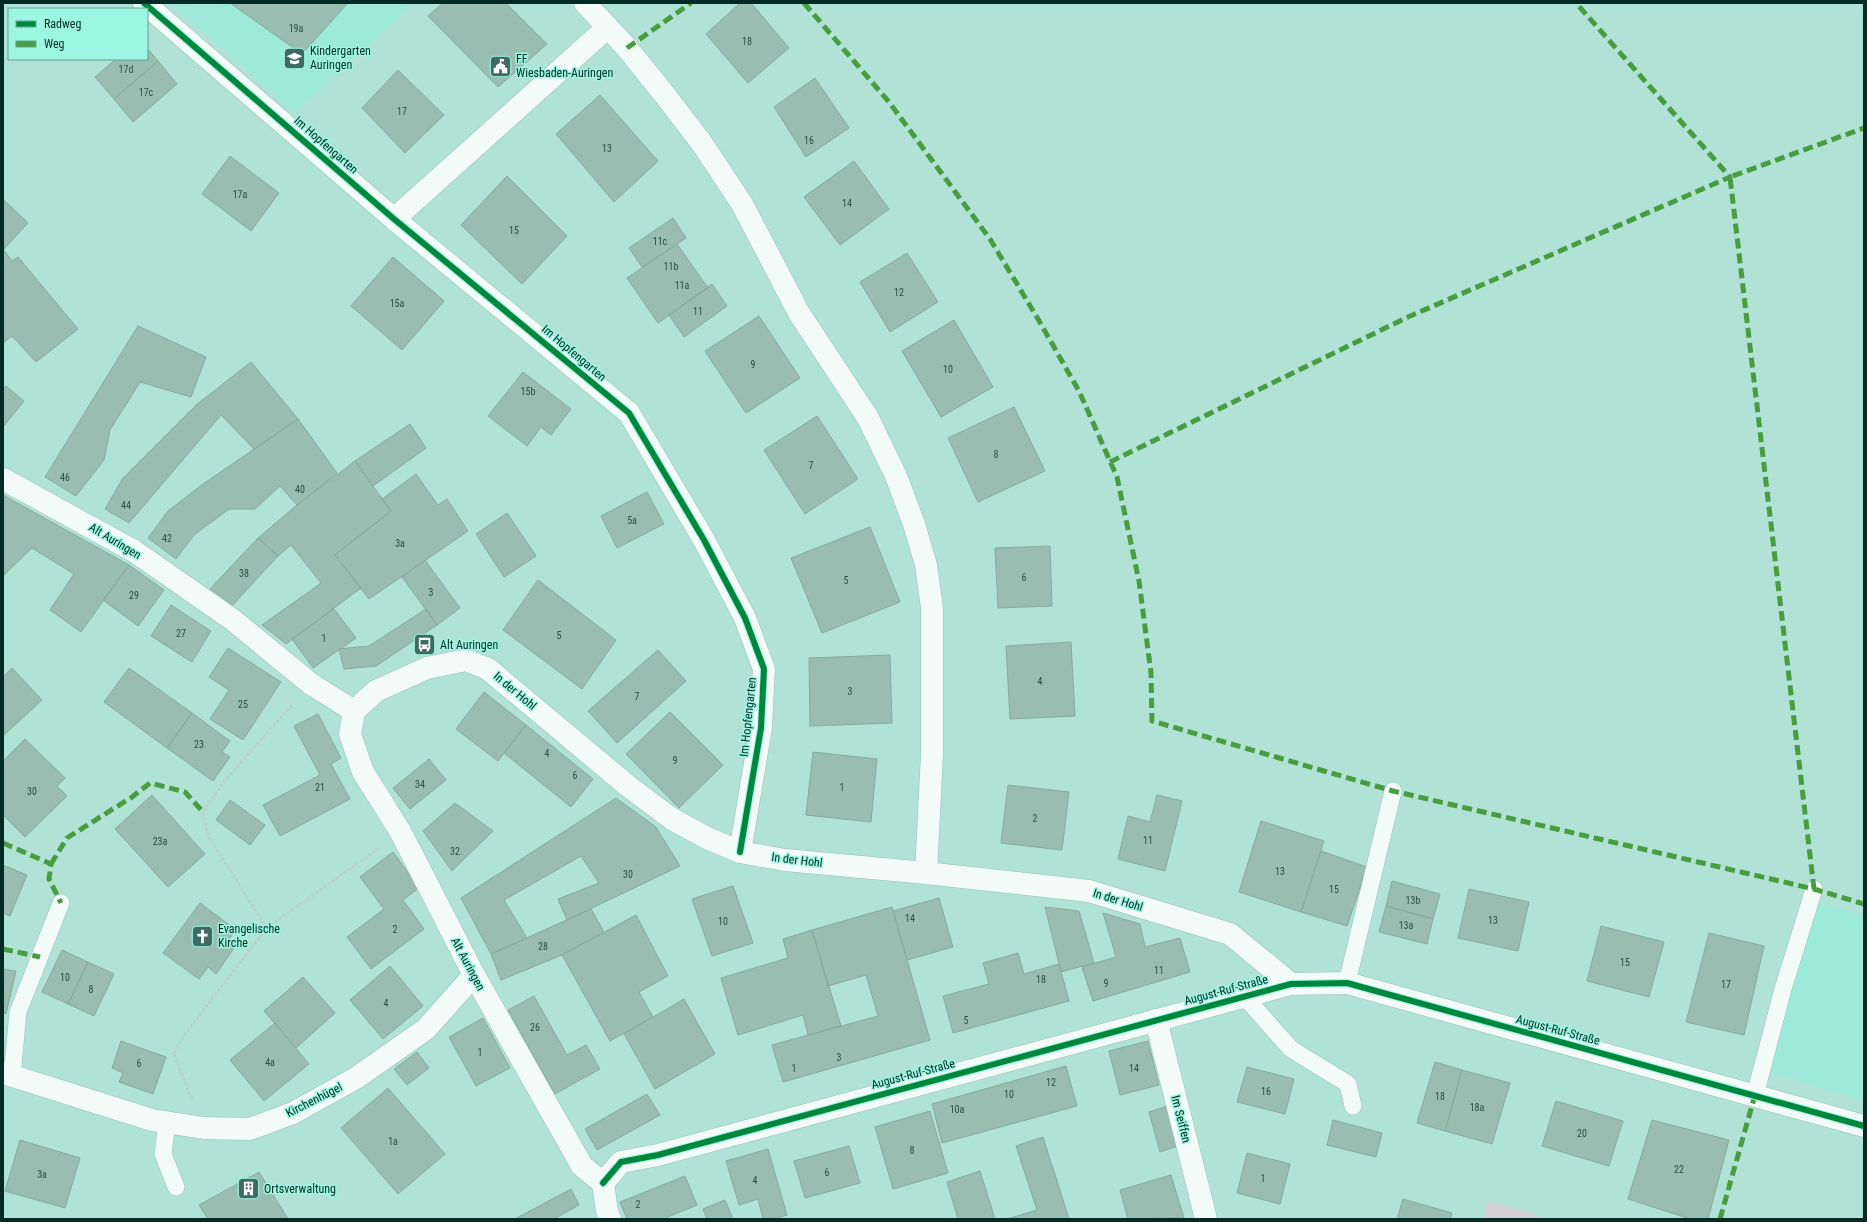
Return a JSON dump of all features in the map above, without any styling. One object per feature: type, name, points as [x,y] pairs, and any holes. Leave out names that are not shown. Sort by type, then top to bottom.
[{"type":"street","name":"Im Hopfengarten","points":[[144,3],[394,219],[629,413],[704,540],[745,618],[764,669],[761,728],[740,852]]},
{"type":"street","points":[[585,3],[627,48],[672,105],[703,145],[742,204],[799,313],[868,418],[896,476],[914,524],[926,565],[932,608],[932,754],[926,873]]},
{"type":"street","points":[[394,219],[608,27]]},
{"type":"street","name":"Alt Auringen","points":[[3,479],[134,552],[233,620],[311,684],[354,711],[350,734],[363,772],[400,831],[474,975],[582,1166],[603,1183]]},
{"type":"street","name":"In der Hohl","points":[[354,711],[376,691],[427,668],[466,660],[488,669],[628,786],[672,819],[707,838],[740,852],[785,860],[926,873],[1097,893],[1230,934],[1291,984]]},
{"type":"street","name":"Kirchenhügel","points":[[7,1075],[152,1120],[204,1128],[250,1128],[293,1113],[356,1078],[426,1029],[474,975]]},
{"type":"street","name":"August-Ruf-Straße","points":[[603,1183],[621,1162],[658,1155],[1291,984],[1347,983],[1864,1126]]},
{"type":"street","name":"Im Seiffen","points":[[1156,1020],[1206,1219]]},
{"type":"street","points":[[603,1183],[607,1211],[610,1219]]},
{"type":"lane","points":[[1347,983],[1393,791]]},
{"type":"lane","points":[[1755,1095],[1784,989],[1814,889]]},
{"type":"lane","points":[[7,1075],[18,1012],[61,903]]},
{"type":"lane","points":[[1244,996],[1291,1049],[1348,1084],[1353,1106]]},
{"type":"lane","points":[[167,1122],[163,1154],[176,1187]]},
{"type":"path","points":[[267,928],[208,836],[203,812],[226,778],[265,733],[311,684]]},
{"type":"path","points":[[204,1128],[174,1054],[185,1034],[267,928],[348,871],[400,831]]},
{"type":"shaded area","name":"Kindergarten Auringen","points":[[171,3],[414,3],[295,112]]},
{"type":"shaded area","points":[[1801,898],[1864,916],[1864,1101],[1755,1067]]},
{"type":"shaded area","points":[[1488,1201],[1552,1219],[1483,1219]]},
{"type":"building","points":[[230,3],[348,3],[302,54]]},
{"type":"building","name":"FF Wiesbaden-Auringen","points":[[443,3],[506,3],[547,44],[498,87],[428,16]]},
{"type":"building","points":[[740,3],[751,3],[789,48],[748,83],[706,34]]},
{"type":"building","points":[[148,49],[158,61],[114,99],[95,77],[115,60],[148,60]]},
{"type":"building","points":[[158,61],[177,84],[133,122],[114,99]]},
{"type":"building","points":[[398,70],[444,115],[405,153],[362,108]]},
{"type":"building","points":[[815,78],[849,128],[806,157],[774,107]]},
{"type":"building","points":[[600,95],[658,161],[614,202],[556,134]]},
{"type":"building","points":[[230,156],[279,193],[251,231],[202,194]]},
{"type":"building","points":[[854,161],[889,209],[840,245],[804,197]]},
{"type":"building","points":[[507,176],[567,236],[522,284],[461,225]]},
{"type":"building","points":[[3,199],[28,223],[3,250]]},
{"type":"building","points":[[673,218],[686,238],[642,267],[629,248]]},
{"type":"building","points":[[677,244],[708,288],[658,323],[627,278]]},
{"type":"building","points":[[3,249],[12,261],[18,257],[78,329],[36,362],[12,336],[3,343]]},
{"type":"building","points":[[907,253],[938,302],[890,332],[860,282]]},
{"type":"building","points":[[393,257],[444,301],[402,350],[351,306]]},
{"type":"building","points":[[712,284],[727,306],[684,337],[669,315]]},
{"type":"building","points":[[759,316],[800,378],[746,413],[705,351]]},
{"type":"building","points":[[954,320],[993,387],[941,417],[902,351]]},
{"type":"building","points":[[138,326],[206,357],[191,397],[140,382],[110,430],[104,460],[76,496],[45,477]]},
{"type":"building","points":[[251,362],[298,419],[254,449],[221,415],[129,523],[105,509],[123,478],[196,405]]},
{"type":"building","points":[[523,372],[571,409],[551,435],[541,427],[527,446],[488,416]]},
{"type":"building","points":[[6,386],[24,401],[3,427],[3,390]]},
{"type":"building","points":[[1014,407],[1045,471],[978,502],[948,438]]},
{"type":"building","points":[[817,416],[858,479],[805,514],[764,450]]},
{"type":"building","points":[[298,419],[337,473],[297,505],[280,486],[255,509],[229,509],[194,535],[176,559],[148,538],[168,511],[203,484]]},
{"type":"building","points":[[410,424],[426,448],[373,486],[355,461]]},
{"type":"building","points":[[355,461],[391,511],[335,555],[361,588],[286,644],[262,625],[321,583],[291,545],[278,556],[258,538],[297,505]]},
{"type":"building","points":[[416,474],[438,505],[447,499],[468,531],[369,599],[335,555],[391,511],[382,499]]},
{"type":"building","points":[[647,492],[664,524],[617,548],[601,516]]},
{"type":"building","points":[[3,495],[129,565],[81,632],[50,610],[74,574],[32,548],[3,576]]},
{"type":"building","points":[[507,513],[536,556],[504,577],[476,534]]},
{"type":"building","points":[[870,527],[900,602],[822,633],[791,558]]},
{"type":"building","points":[[258,538],[278,556],[229,609],[209,590]]},
{"type":"building","points":[[1050,546],[1052,606],[998,608],[995,548]]},
{"type":"building","points":[[425,560],[460,608],[437,625],[402,577]]},
{"type":"building","points":[[129,565],[164,590],[138,626],[103,600]]},
{"type":"building","points":[[538,580],[616,640],[582,689],[503,630]]},
{"type":"building","points":[[171,605],[211,631],[192,662],[151,636]]},
{"type":"building","points":[[334,609],[356,638],[313,668],[292,639]]},
{"type":"building","points":[[426,609],[437,625],[376,666],[344,669],[339,649],[369,646]]},
{"type":"building","points":[[1071,642],[1075,716],[1010,719],[1006,646]]},
{"type":"building","points":[[228,648],[281,682],[243,740],[210,719],[229,690],[209,677]]},
{"type":"building","points":[[658,650],[686,681],[617,743],[588,711]]},
{"type":"building","points":[[890,655],[892,723],[810,726],[809,658]]},
{"type":"building","points":[[12,668],[42,700],[3,736],[3,677]]},
{"type":"building","points":[[129,668],[192,713],[167,748],[104,702]]},
{"type":"building","points":[[484,692],[526,725],[498,761],[456,729]]},
{"type":"building","points":[[670,712],[723,765],[679,808],[626,754]]},
{"type":"building","points":[[192,713],[230,741],[222,752],[230,757],[213,781],[167,748]]},
{"type":"building","points":[[318,714],[341,758],[331,764],[350,799],[280,836],[263,805],[320,775],[294,726]]},
{"type":"building","points":[[526,725],[593,779],[571,807],[504,753]]},
{"type":"building","points":[[25,739],[65,778],[57,786],[67,796],[25,837],[3,815],[3,761]]},
{"type":"building","points":[[813,752],[877,759],[871,822],[806,815]]},
{"type":"building","points":[[429,759],[446,780],[410,809],[393,788]]},
{"type":"building","points":[[1008,785],[1069,792],[1062,850],[1001,843]]},
{"type":"building","points":[[152,795],[205,854],[168,887],[115,829]]},
{"type":"building","points":[[1157,795],[1182,801],[1165,871],[1118,859],[1128,816],[1150,822]]},
{"type":"building","points":[[616,798],[656,827],[680,866],[567,920],[558,899],[599,883],[581,856],[504,900],[527,938],[491,954],[461,898]]},
{"type":"building","points":[[230,800],[265,825],[250,845],[216,820]]},
{"type":"building","points":[[455,803],[493,831],[452,871],[423,831]]},
{"type":"building","points":[[1261,821],[1324,841],[1301,912],[1239,892]]},
{"type":"building","points":[[1321,851],[1367,867],[1347,926],[1301,912]]},
{"type":"building","points":[[393,852],[419,888],[403,900],[424,929],[371,969],[347,937],[384,909],[360,877]]},
{"type":"building","points":[[3,865],[27,875],[10,916],[3,913]]},
{"type":"building","points":[[1392,881],[1440,894],[1433,919],[1386,906]]},
{"type":"building","points":[[733,886],[753,943],[712,956],[692,899]]},
{"type":"building","points":[[1469,889],[1529,902],[1518,951],[1458,938]]},
{"type":"building","points":[[939,898],[953,947],[907,960],[893,911]]},
{"type":"building","name":"Evangelische Kirche","points":[[200,903],[236,930],[226,943],[234,948],[216,974],[208,967],[199,979],[163,953]]},
{"type":"building","points":[[1386,906],[1433,919],[1427,944],[1379,932]]},
{"type":"building","points":[[892,907],[930,1040],[783,1082],[772,1045],[878,1016],[866,975],[828,986],[812,930]]},
{"type":"building","points":[[1045,907],[1079,911],[1094,963],[1061,972]]},
{"type":"building","points":[[591,909],[604,932],[562,955],[501,980],[491,954]]},
{"type":"building","points":[[1103,913],[1140,924],[1145,947],[1180,938],[1190,972],[1093,1001],[1082,967],[1116,957]]},
{"type":"building","points":[[636,915],[668,976],[639,992],[653,1017],[610,1041],[562,955]]},
{"type":"building","points":[[1601,926],[1664,942],[1649,997],[1587,981]]},
{"type":"building","points":[[812,930],[841,1026],[808,1035],[803,1015],[738,1035],[721,978],[788,958],[783,939]]},
{"type":"building","points":[[1709,933],[1764,946],[1744,1035],[1686,1022]]},
{"type":"building","points":[[62,950],[88,962],[68,1004],[42,992]]},
{"type":"building","points":[[1018,953],[1024,974],[1059,964],[1069,1001],[953,1033],[943,996],[989,984],[983,963]]},
{"type":"building","points":[[88,962],[114,974],[94,1016],[68,1004]]},
{"type":"building","points":[[390,966],[423,1006],[383,1039],[350,1000]]},
{"type":"building","points":[[3,969],[16,971],[6,1014],[3,1013]]},
{"type":"building","points":[[303,977],[335,1013],[296,1048],[264,1011]]},
{"type":"building","points":[[534,996],[567,1055],[586,1045],[600,1069],[555,1094],[508,1010]]},
{"type":"building","points":[[684,999],[715,1054],[655,1089],[624,1034]]},
{"type":"building","points":[[483,1018],[510,1068],[476,1086],[449,1037]]},
{"type":"building","points":[[275,1023],[309,1064],[264,1101],[230,1060]]},
{"type":"building","points":[[121,1041],[166,1057],[153,1094],[119,1082],[123,1073],[112,1068]]},
{"type":"building","points":[[1148,1041],[1159,1085],[1120,1095],[1109,1051]]},
{"type":"building","points":[[417,1052],[429,1068],[407,1085],[394,1069]]},
{"type":"building","points":[[1435,1062],[1462,1070],[1445,1131],[1417,1123]]},
{"type":"building","points":[[1066,1066],[1077,1106],[942,1143],[932,1104]]},
{"type":"building","points":[[1247,1067],[1294,1079],[1285,1114],[1237,1102]]},
{"type":"building","points":[[1462,1070],[1510,1083],[1492,1144],[1445,1131]]},
{"type":"building","points":[[388,1088],[445,1154],[398,1194],[341,1128]]},
{"type":"building","points":[[647,1094],[660,1115],[597,1150],[585,1129]]},
{"type":"building","points":[[1556,1101],[1623,1121],[1609,1166],[1542,1146]]},
{"type":"building","points":[[1168,1106],[1178,1146],[1160,1152],[1149,1112]]},
{"type":"building","points":[[930,1111],[948,1173],[893,1189],[875,1127]]},
{"type":"building","points":[[1333,1120],[1382,1133],[1376,1157],[1327,1145]]},
{"type":"building","points":[[1652,1120],[1729,1140],[1708,1219],[1690,1219],[1628,1199]]},
{"type":"building","points":[[1043,1137],[1069,1219],[1007,1219],[1037,1210],[1016,1146]]},
{"type":"building","points":[[20,1140],[80,1158],[65,1208],[5,1191]]},
{"type":"building","points":[[849,1146],[860,1183],[805,1198],[794,1161]]},
{"type":"building","points":[[768,1149],[787,1215],[773,1219],[763,1219],[758,1199],[739,1205],[726,1161]]},
{"type":"building","points":[[1247,1153],[1290,1164],[1280,1204],[1237,1193]]},
{"type":"building","points":[[980,1171],[995,1219],[958,1219],[947,1182]]},
{"type":"building","name":"Ortsverwaltung","points":[[259,1172],[288,1219],[208,1219],[199,1205]]},
{"type":"building","points":[[1171,1175],[1184,1218],[1128,1219],[1120,1190]]},
{"type":"building","points":[[685,1176],[697,1205],[663,1219],[627,1219],[620,1202]]},
{"type":"building","points":[[571,1189],[579,1205],[554,1219],[515,1219]]},
{"type":"building","points":[[1403,1199],[1452,1213],[1450,1219],[1397,1219]]},
{"type":"building","points":[[725,1200],[733,1219],[707,1219],[703,1209]]},
{"type":"marked path","points":[[627,48],[691,3]]},
{"type":"marked path","points":[[804,3],[889,102],[990,239],[1079,391],[1117,477],[1139,581],[1151,673],[1152,721],[1393,791],[1814,889],[1864,904]]},
{"type":"marked path","points":[[1110,462],[1408,317],[1730,177],[1576,3]]},
{"type":"marked path","points":[[1814,889],[1730,177],[1864,128]]},
{"type":"marked path","points":[[51,864],[67,838],[132,797],[150,783],[185,792],[203,812]]},
{"type":"marked path","points":[[3,843],[51,864],[49,879],[61,903]]},
{"type":"marked path","points":[[3,949],[40,957]]},
{"type":"marked path","points":[[1720,1219],[1755,1095]]},
{"type":"cycle path","points":[[144,3],[394,219],[629,413],[704,540],[745,618],[764,669],[761,728],[740,852]]},
{"type":"cycle path","points":[[603,1183],[621,1162],[658,1155],[1291,984],[1347,983],[1864,1126]]},
{"type":"place","name":"Kindergarten Auringen","points":[[294,58]]},
{"type":"place","name":"FF Wiesbaden-Auringen","points":[[500,66]]},
{"type":"place","name":"Alt Auringen","points":[[425,645]]},
{"type":"place","name":"Evangelische Kirche","points":[[203,936]]},
{"type":"place","name":"Ortsverwaltung","points":[[249,1189]]}]
